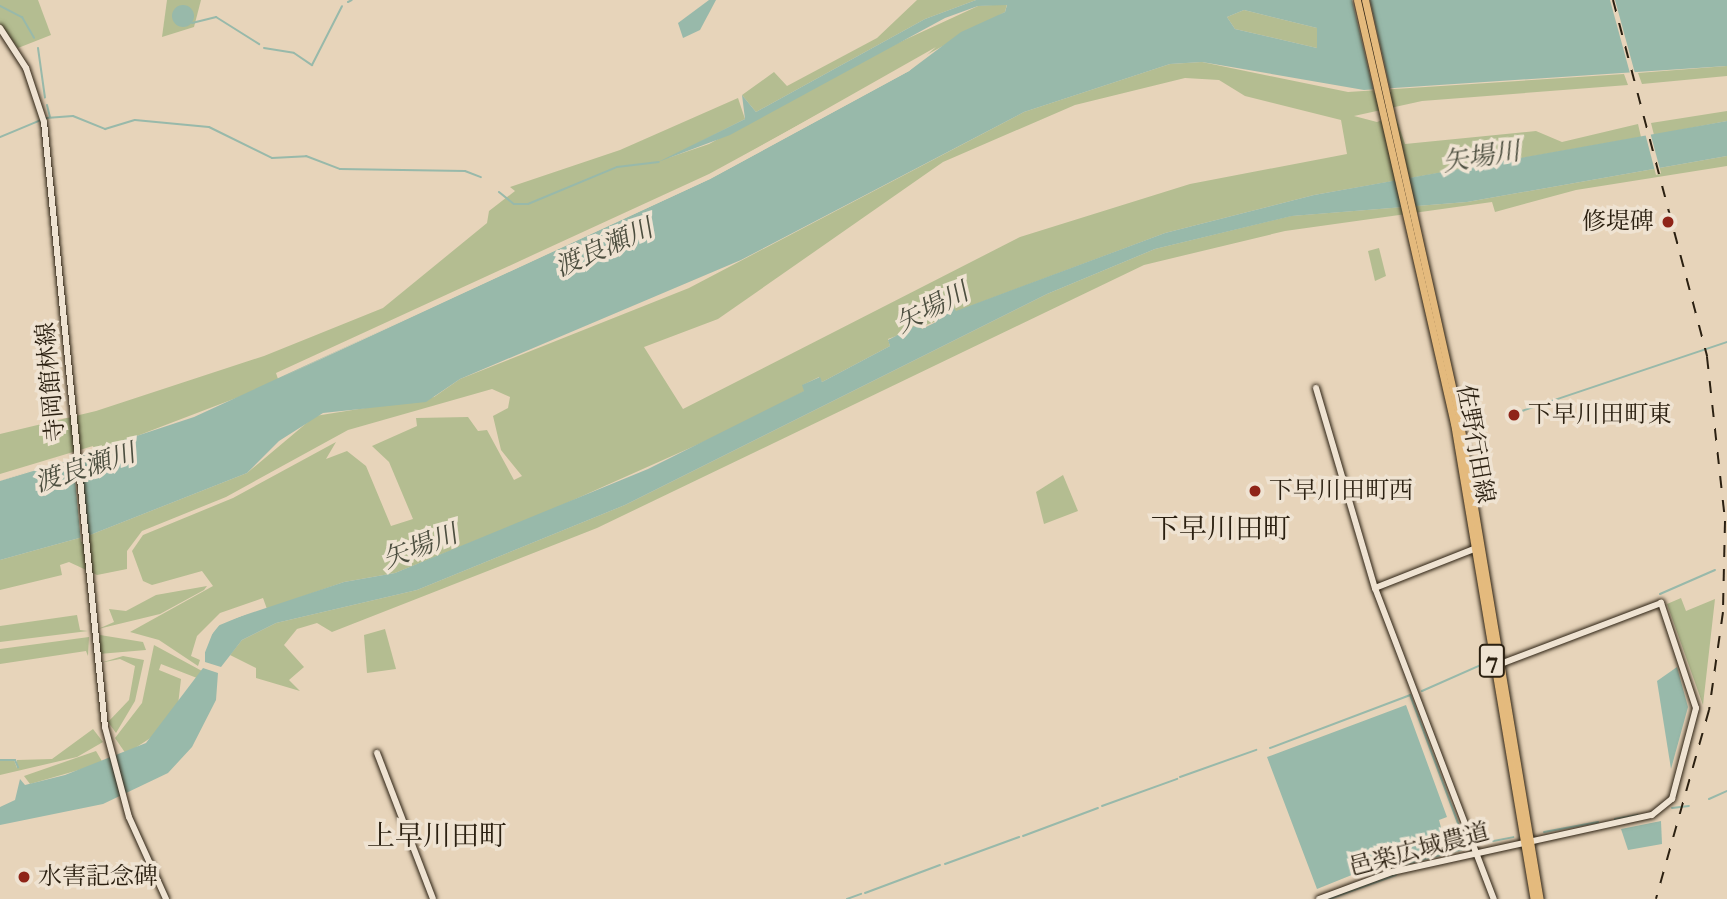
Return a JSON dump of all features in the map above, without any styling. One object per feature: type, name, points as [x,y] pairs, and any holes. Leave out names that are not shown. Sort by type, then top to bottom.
[{"type":"main road","name":"佐野行田線","points":[[1357,0],[1440,344],[1500,664],[1534,899]]},
{"type":"main road","name":"佐野行田線","points":[[1365,0],[1426,284]]},
{"type":"main road","name":"佐野行田線","points":[[1440,344],[1474,550],[1527,842],[1540,899]]},
{"type":"street","name":"寺岡館林線","points":[[0,28],[26,68],[43,114],[63,297],[93,630],[106,735],[129,817],[164,895]]},
{"type":"street","points":[[1316,388],[1375,588],[1494,899]]},
{"type":"street","points":[[1375,588],[1474,550]]},
{"type":"street","name":"邑楽広域農道","points":[[1319,899],[1392,872],[1661,810],[1681,780],[1695,700],[1659,602],[1500,664]]},
{"type":"street","points":[[377,753],[433,899]]},
{"type":"shaded area","points":[[0,0],[38,0],[51,35],[18,48],[0,24]]},
{"type":"shaded area","points":[[167,0],[201,0],[194,27],[162,37]]},
{"type":"shaded area","points":[[917,0],[976,0],[925,19],[756,112],[742,95],[774,72],[787,86],[877,38]]},
{"type":"shaded area","points":[[1007,4],[1005,12],[709,174],[276,373],[278,379],[244,395],[95,452],[93,446],[0,474],[0,434],[96,411],[264,356],[383,308],[487,223],[489,211],[515,191],[510,187],[620,150],[738,98],[745,119],[668,158],[709,144],[874,54],[978,6]]},
{"type":"shaded area","points":[[1244,10],[1317,28],[1317,48],[1235,29],[1227,17]]},
{"type":"shaded area","points":[[1202,62],[1348,92],[1624,74],[1628,85],[1422,101],[1354,116],[1377,122],[1395,115],[1405,144],[1536,131],[1562,142],[1638,124],[1641,137],[1314,195],[1165,233],[955,312],[953,307],[937,321],[888,339],[890,346],[822,382],[819,377],[803,385],[805,391],[728,431],[542,514],[395,573],[344,582],[267,609],[263,598],[220,613],[197,636],[191,656],[200,660],[198,666],[159,640],[130,632],[213,586],[202,571],[152,585],[143,581],[132,551],[143,535],[233,498],[336,442],[326,459],[347,451],[366,466],[391,526],[413,519],[389,462],[372,446],[417,426],[416,418],[468,417],[478,431],[487,430],[514,480],[522,476],[501,450],[493,416],[508,408],[510,397],[492,389],[348,430],[226,497],[142,531],[127,551],[127,569],[97,575],[69,562],[60,565],[62,575],[0,590],[0,560],[90,535],[247,473],[315,416],[434,397],[460,379],[689,288],[1024,112],[1170,64]],"holes":[[[1185,78],[1219,80],[1245,96],[1341,120],[1347,154],[1190,184],[1020,237],[683,409],[644,347],[718,319],[943,162],[1075,105]]]},
{"type":"shaded area","points":[[1727,66],[1727,76],[1642,84],[1638,73]]},
{"type":"shaded area","points":[[1727,111],[1727,121],[1654,135],[1651,123]]},
{"type":"shaded area","points":[[1727,156],[1727,166],[1576,190],[1495,212],[1492,202],[1285,231],[1144,265],[597,528],[332,632],[317,623],[297,629],[284,645],[304,667],[289,680],[300,691],[256,678],[256,668],[230,655],[242,640],[276,623],[417,590],[625,505],[1047,294],[1155,249],[1291,216],[1467,202]]},
{"type":"shaded area","points":[[1379,248],[1386,276],[1375,281],[1368,251]]},
{"type":"shaded area","points":[[1063,475],[1078,511],[1044,524],[1036,492]]},
{"type":"shaded area","points":[[207,586],[160,614],[98,629],[114,622],[109,609],[126,611],[156,595]]},
{"type":"shaded area","points":[[1681,598],[1686,611],[1715,599],[1703,705],[1667,604]]},
{"type":"shaded area","points":[[77,615],[80,630],[88,631],[0,642],[0,626]]},
{"type":"shaded area","points":[[385,629],[396,669],[367,673],[364,635]]},
{"type":"shaded area","points":[[100,635],[143,642],[146,650],[99,654]]},
{"type":"shaded area","points":[[89,637],[88,656],[86,651],[0,664],[0,649]]},
{"type":"shaded area","points":[[154,645],[202,671],[197,678],[161,664],[159,670],[181,679],[178,705],[155,735],[126,754],[115,738],[142,703]]},
{"type":"shaded area","points":[[123,656],[144,660],[135,701],[116,733],[108,722],[129,700],[135,666],[120,659],[100,663]]},
{"type":"shaded area","points":[[93,729],[103,742],[77,757],[0,775],[0,760],[14,760],[17,768],[17,760],[52,759]]},
{"type":"shaded area","points":[[96,751],[103,763],[30,784],[24,776]]},
{"type":"water","points":[[709,0],[716,0],[700,30],[683,38],[678,23]]},
{"type":"water","name":"渡良瀬川","points":[[976,0],[1727,0],[1727,66],[1364,90],[1202,62],[1170,64],[1024,112],[741,260],[460,379],[426,402],[323,413],[279,441],[247,473],[90,535],[0,560],[0,481],[194,417],[710,179],[909,71],[961,32],[1005,12],[1007,5],[978,6],[945,18],[730,135],[658,162],[745,119],[742,95],[756,112],[925,19]],"holes":[[[1244,10],[1317,28],[1317,48],[1235,29],[1227,17]]]},
{"type":"water","points":[[183,5],[191,8],[194,16],[191,24],[183,27],[175,24],[172,16],[175,8]]},
{"type":"water","points":[[1727,121],[1727,156],[1467,202],[1292,216],[1155,249],[1047,294],[625,505],[417,590],[276,623],[242,640],[221,667],[205,662],[205,643],[221,623],[344,582],[395,573],[648,469],[804,391],[802,385],[820,377],[822,382],[890,346],[888,340],[919,324],[922,329],[936,322],[934,315],[952,306],[956,311],[1165,233],[1314,195]]},
{"type":"water","points":[[1677,667],[1688,707],[1671,769],[1657,681]]},
{"type":"water","points":[[203,668],[218,673],[216,700],[192,747],[168,773],[103,804],[0,825],[0,807],[15,800],[20,779],[25,785],[65,775],[146,743]]},
{"type":"water","points":[[1406,705],[1447,817],[1439,820],[1446,846],[1384,862],[1317,889],[1267,757]]},
{"type":"water","points":[[1661,821],[1662,844],[1628,850],[1621,829]]},
{"type":"pier","points":[[1352,0],[1370,0],[1391,92],[1374,93]]},
{"type":"pier","points":[[1610,0],[1615,0],[1636,77],[1631,77]]},
{"type":"pier","points":[[936,47],[909,71],[710,179],[278,379],[708,176]]},
{"type":"pier","points":[[1650,132],[1661,173],[1656,175],[1645,133]]},
{"type":"pier","points":[[95,448],[80,457],[88,540],[81,542],[73,459],[0,481]]},
{"type":"pier","points":[[266,606],[215,627],[202,660],[201,643],[213,625]]},
{"type":"waterway","points":[[348,2],[352,0]]},
{"type":"waterway","points":[[0,6],[22,17],[34,38]]},
{"type":"waterway","points":[[264,48],[294,53],[312,65],[342,6]]},
{"type":"waterway","points":[[192,23],[216,17],[259,44]]},
{"type":"waterway","points":[[38,48],[45,98]]},
{"type":"waterway","points":[[47,105],[50,117]]},
{"type":"waterway","points":[[46,118],[73,116],[105,129],[135,120],[209,127],[272,158],[306,156],[340,169],[465,171],[481,177]]},
{"type":"waterway","points":[[0,137],[41,120]]},
{"type":"waterway","points":[[499,192],[514,204],[528,204],[617,167],[659,162]]},
{"type":"waterway","points":[[1516,413],[1727,342]]},
{"type":"waterway","points":[[1660,594],[1715,570]]},
{"type":"waterway","points":[[1422,691],[1492,660]]},
{"type":"waterway","points":[[1270,748],[1410,695],[1459,826]]},
{"type":"waterway","points":[[1180,777],[1256,750]]},
{"type":"waterway","points":[[0,760],[15,760],[18,767]]},
{"type":"waterway","points":[[1102,806],[1177,779]]},
{"type":"waterway","points":[[1709,799],[1727,791]]},
{"type":"waterway","points":[[1672,808],[1689,806]]},
{"type":"waterway","points":[[1023,836],[1098,808]]},
{"type":"waterway","points":[[1615,819],[1638,815]]},
{"type":"waterway","points":[[1544,832],[1598,822]]},
{"type":"waterway","points":[[945,864],[1019,837]]},
{"type":"waterway","points":[[1478,844],[1513,837]]},
{"type":"waterway","points":[[1394,867],[1468,848]]},
{"type":"waterway","points":[[865,893],[940,865]]},
{"type":"waterway","points":[[1329,899],[1396,875]]},
{"type":"waterway","points":[[847,899],[861,894]]},
{"type":"railway","points":[[1613,0],[1707,357],[1725,521],[1723,612],[1709,710],[1656,899]]},
{"type":"place","name":"修堤碑","points":[[1668,222]]},
{"type":"place","name":"下早川田町東","points":[[1514,415]]},
{"type":"place","name":"下早川田町西","points":[[1255,491]]},
{"type":"place","name":"水害記念碑","points":[[24,877]]},
{"type":"district","name":"下早川田町","points":[[1221,529]]},
{"type":"district","name":"上早川田町","points":[[437,836]]},
{"type":"water label","name":"矢場川","points":[[1481,157]]},
{"type":"water label","name":"矢場川","points":[[932,308]]},
{"type":"water label","name":"矢場川","points":[[420,547]]}]
